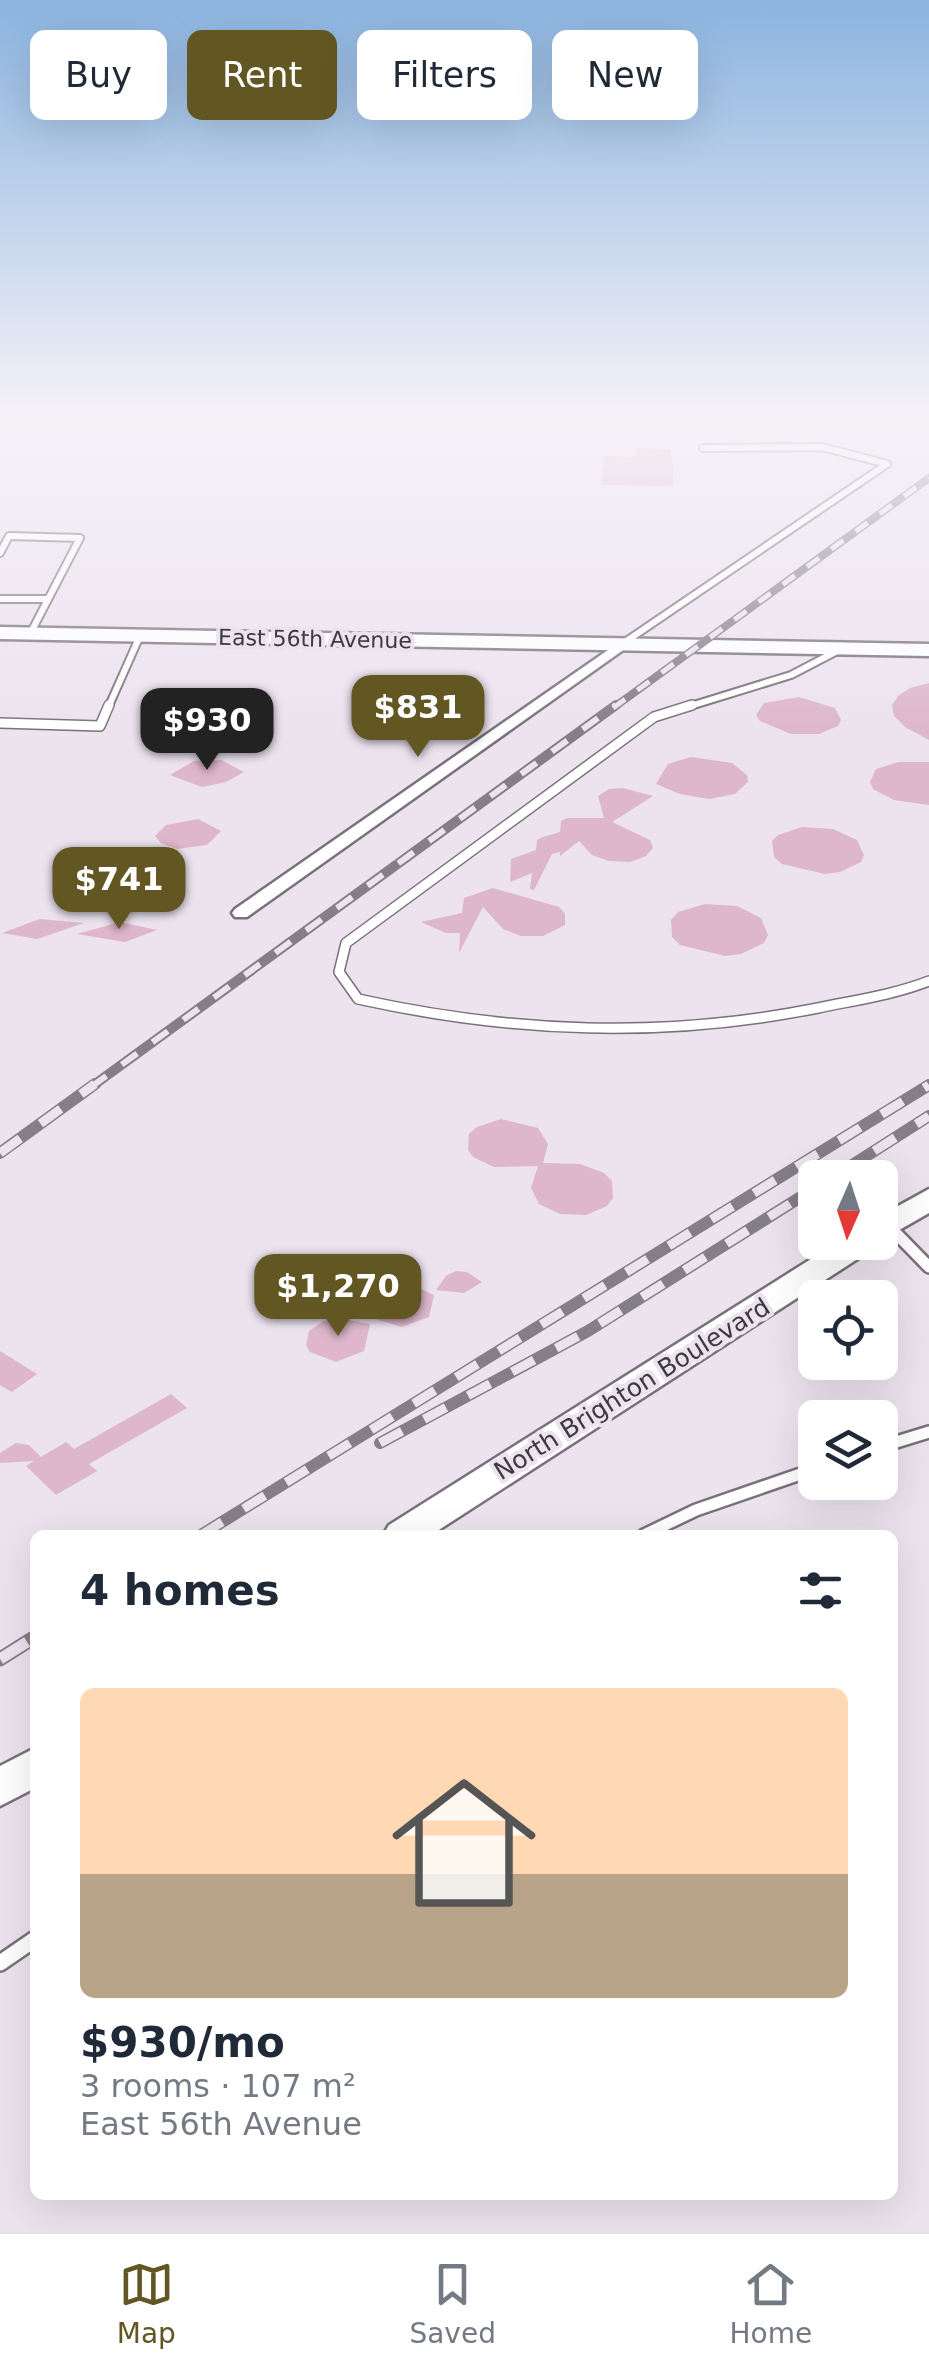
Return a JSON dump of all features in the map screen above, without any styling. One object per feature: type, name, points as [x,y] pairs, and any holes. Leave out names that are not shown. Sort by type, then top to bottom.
[{"type":"main road","name":"East 56th Avenue","points":[[0,633],[929,650]]},
{"type":"main road","name":"North Brighton Boulevard","points":[[898,1219],[929,1199]]},
{"type":"main road","name":"North Brighton Boulevard","points":[[410,1530],[834,1260]]},
{"type":"main road","points":[[0,1788],[30,1769]]},
{"type":"street","points":[[241,913],[621,645]]},
{"type":"lane","points":[[621,645],[803,521]]},
{"type":"lane","points":[[0,553],[9,536],[80,538],[30,634]]},
{"type":"lane","points":[[0,598],[48,599]]},
{"type":"lane","points":[[0,723],[100,726],[140,636]]},
{"type":"lane","points":[[842,648],[791,674],[654,717],[346,943],[339,972],[358,998],[441,1019],[568,1030],[721,1024],[904,991],[929,980]]},
{"type":"lane","points":[[898,1247],[929,1267]]},
{"type":"lane","points":[[898,1441],[929,1432]]},
{"type":"lane","points":[[654,1530],[696,1510],[798,1475]]},
{"type":"lane","points":[[0,1963],[30,1942]]},
{"type":"building","points":[[929,683],[929,740],[905,727],[894,716],[892,705],[910,688]]},
{"type":"building","points":[[799,697],[835,708],[841,720],[838,726],[819,734],[791,734],[760,721],[756,715],[764,703]]},
{"type":"building","points":[[691,757],[732,763],[747,775],[748,782],[735,794],[709,799],[680,794],[656,784],[668,764]]},
{"type":"building","points":[[221,760],[244,772],[226,782],[202,787],[170,775],[194,761]]},
{"type":"building","points":[[899,762],[929,762],[929,805],[894,800],[873,789],[870,782],[876,769]]},
{"type":"building","points":[[623,788],[653,796],[612,822],[650,840],[653,848],[646,856],[630,862],[609,861],[592,855],[579,841],[560,856],[560,852],[552,854],[534,890],[530,889],[532,873],[510,882],[511,859],[536,850],[537,840],[560,832],[561,821],[567,818],[604,818],[598,796],[609,789]]},
{"type":"building","points":[[198,819],[221,831],[207,845],[177,849],[155,836],[166,825]]},
{"type":"building","points":[[802,827],[833,829],[857,840],[864,855],[861,862],[825,874],[782,864],[774,857],[772,841]]},
{"type":"building","points":[[493,888],[559,907],[565,913],[565,925],[543,936],[521,936],[503,929],[483,907],[459,953],[460,933],[446,933],[421,922],[462,913],[464,898]]},
{"type":"building","points":[[705,904],[737,906],[761,918],[768,935],[764,943],[741,954],[725,956],[680,945],[672,937],[671,920],[678,912]]},
{"type":"building","points":[[40,919],[84,923],[37,939],[2,933]]},
{"type":"building","points":[[120,922],[157,930],[125,942],[77,934]]},
{"type":"building","points":[[501,1119],[538,1128],[548,1144],[543,1163],[580,1164],[604,1173],[612,1181],[613,1198],[607,1206],[586,1215],[560,1214],[539,1204],[531,1188],[538,1166],[494,1167],[473,1157],[468,1150],[469,1134]]},
{"type":"building","points":[[456,1271],[467,1272],[482,1282],[464,1293],[436,1290],[446,1276]]},
{"type":"building","points":[[398,1285],[417,1287],[434,1295],[429,1317],[402,1327],[372,1318],[374,1297]]},
{"type":"building","points":[[344,1319],[370,1324],[364,1351],[336,1362],[310,1352],[306,1345],[309,1331],[324,1321]]},
{"type":"building","points":[[0,1351],[37,1374],[12,1392],[0,1385]]},
{"type":"building","points":[[171,1394],[187,1408],[89,1464],[97,1471],[56,1495],[26,1466],[34,1461],[0,1463],[0,1453],[16,1443],[29,1445],[41,1457],[66,1442],[74,1449]]},
{"type":"railway","points":[[613,708],[870,521]]},
{"type":"railway","points":[[91,1087],[616,705]]},
{"type":"railway","points":[[0,1153],[95,1084]]},
{"type":"railway","points":[[209,1530],[929,1085]]},
{"type":"railway","points":[[860,1160],[929,1116]]},
{"type":"railway","points":[[380,1443],[588,1331],[798,1199]]},
{"type":"railway","points":[[0,1659],[30,1640]]}]
